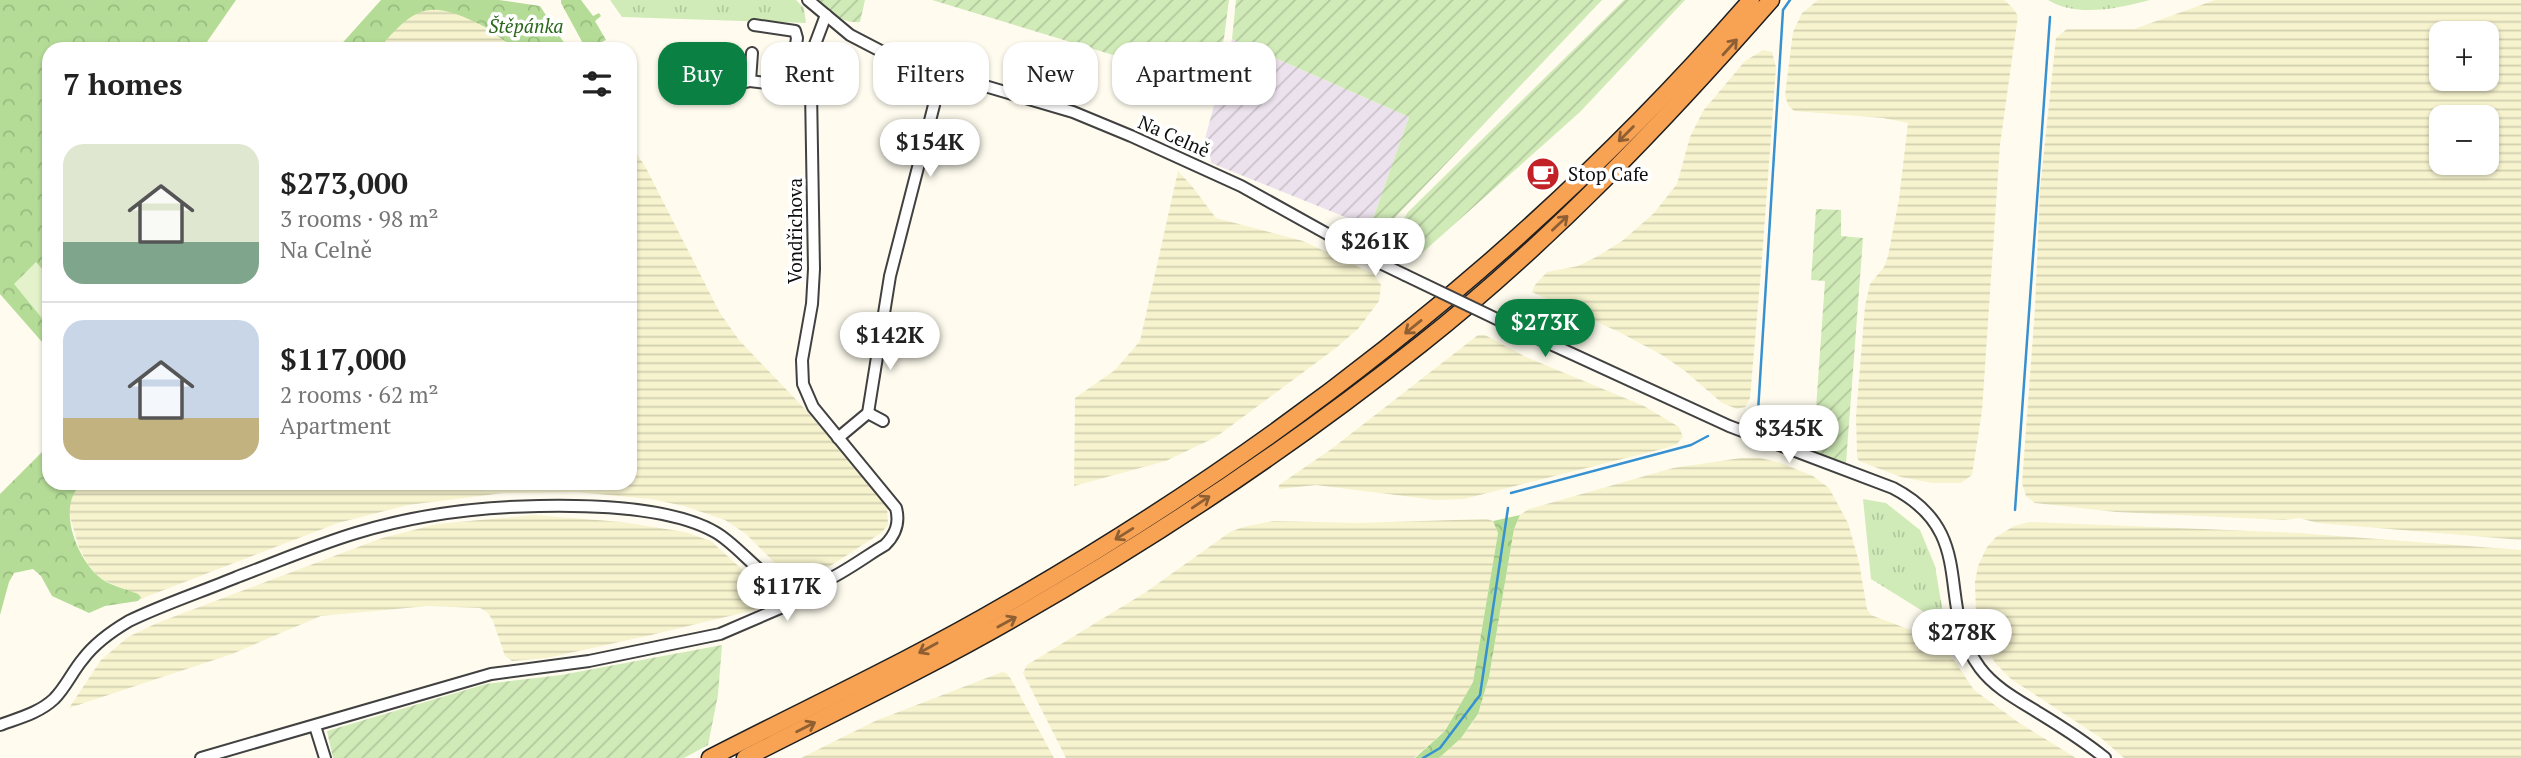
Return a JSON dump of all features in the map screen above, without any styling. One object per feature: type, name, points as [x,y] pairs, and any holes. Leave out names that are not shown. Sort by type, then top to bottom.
[{"type":"highway","points":[[710,758],[911,657],[1004,606],[1182,498],[1307,411],[1465,283],[1551,207],[1674,85],[1751,0]]},
{"type":"highway","points":[[745,758],[1013,619],[1110,561],[1317,422],[1422,344],[1571,213],[1688,93],[1771,0]]},
{"type":"street","name":"Na Celně","points":[[808,0],[850,35],[873,48]]},
{"type":"street","name":"Vondřichova","points":[[816,42],[826,15]]},
{"type":"street","points":[[754,25],[795,31],[796,42]]},
{"type":"street","points":[[750,81],[752,53]]},
{"type":"street","points":[[747,82],[761,82]]},
{"type":"street","name":"Na Celně","points":[[989,88],[1073,113],[1132,136],[1241,186],[1376,261],[1505,323],[1729,426],[1893,488],[1917,502],[1931,516],[1944,539],[1962,632],[1980,668],[2002,690],[2105,758]]},
{"type":"street","name":"Vondřichova","points":[[796,588],[823,582],[885,545],[897,527],[897,514],[893,503],[813,407],[803,384],[802,372],[815,264],[811,105]]},
{"type":"street","points":[[838,439],[868,413],[894,257],[934,105]]},
{"type":"street","points":[[868,413],[884,421]]},
{"type":"street","points":[[0,725],[33,713],[48,704],[65,687],[90,650],[129,621],[338,538],[425,517],[493,508],[540,506],[593,507],[671,516],[715,531],[736,546],[774,582],[796,588],[785,606],[720,634],[589,661],[491,674],[201,758]]},
{"type":"street","points":[[315,726],[326,758]]},
{"type":"shaded area","points":[[1818,0],[2004,0],[2018,16],[2000,145],[1982,411],[1972,475],[1961,483],[1932,483],[1901,477],[1859,461],[1857,457],[1856,416],[1865,306],[1870,284],[1884,267],[1888,256],[1899,199],[1908,123],[1883,118],[1794,111],[1788,105],[1785,95],[1793,32],[1802,13]]},
{"type":"shaded area","points":[[2215,0],[2521,0],[2521,540],[2318,523],[2299,518],[2284,520],[2116,512],[2035,503],[2026,496],[2022,483],[2035,308],[2040,189],[2056,38],[2067,29],[2134,29]]},
{"type":"shaded area","points":[[428,6],[450,8],[509,42],[385,42],[413,12]]},
{"type":"shaded area","points":[[1763,50],[1772,52],[1776,67],[1750,398],[1745,407],[1737,409],[1722,403],[1662,355],[1532,292],[1547,272],[1578,266],[1598,256],[1622,241],[1654,213],[1677,184],[1690,137],[1703,111],[1745,61]]},
{"type":"shaded area","points":[[1276,58],[1409,117],[1370,227],[1211,163],[1210,154],[1203,146],[1214,105],[1276,105]]},
{"type":"shaded area","points":[[637,154],[720,313],[739,340],[804,408],[887,504],[888,525],[881,533],[824,570],[810,574],[794,572],[776,564],[746,534],[725,520],[684,506],[651,499],[576,492],[504,493],[408,505],[338,523],[138,600],[140,597],[99,578],[88,564],[79,548],[69,513],[74,491],[637,490]]},
{"type":"shaded area","points":[[1178,171],[1216,218],[1303,241],[1374,274],[1381,285],[1379,301],[1358,329],[1336,348],[1216,437],[1166,461],[1074,486],[1075,398],[1115,370],[1140,341]]},
{"type":"shaded area","points":[[1478,335],[1485,335],[1526,357],[1644,406],[1679,427],[1683,437],[1677,444],[1666,448],[1464,499],[1436,500],[1316,485],[1279,489],[1279,485],[1330,450]]},
{"type":"shaded area","points":[[1741,458],[1760,458],[1781,463],[1813,476],[1829,488],[1848,523],[1859,562],[1867,609],[1871,615],[1938,643],[1954,660],[1974,690],[2018,722],[2076,758],[1439,758],[1469,728],[1478,714],[1489,677],[1514,529],[1520,515],[1529,509],[1673,468]]},
{"type":"shaded area","points":[[534,515],[622,522],[685,532],[711,541],[760,586],[778,595],[778,599],[763,608],[651,635],[547,658],[512,661],[505,656],[493,621],[487,612],[480,608],[428,606],[321,616],[232,654],[69,708],[101,660],[128,637],[157,623],[382,538],[437,524]]},
{"type":"shaded area","points":[[1273,521],[1358,523],[1493,521],[1498,533],[1473,682],[1445,731],[1414,758],[1066,758],[1023,673],[1027,665],[1146,592],[1230,532],[1243,527]]},
{"type":"shaded area","points":[[2029,522],[2299,533],[2521,550],[2521,758],[2124,758],[2101,738],[2011,679],[1996,664],[1984,646],[1976,616],[1975,582],[1978,566],[1987,547],[1996,537],[2014,526]]},
{"type":"shaded area","points":[[1002,672],[1011,679],[1054,758],[801,758],[875,721]]},
{"type":"green space","points":[[0,0],[236,0],[207,42],[42,42],[42,342],[0,294]]},
{"type":"green space","name":"Štěpánka","points":[[381,0],[499,0],[540,6],[563,42],[507,42],[487,28],[453,13],[427,10],[404,22],[385,42],[343,42]]},
{"type":"green space","points":[[561,0],[581,0],[593,16],[599,13],[601,16],[595,21],[606,40],[582,42]]},
{"type":"green space","points":[[610,0],[796,0],[804,8],[806,23],[622,17]]},
{"type":"green space","points":[[818,0],[865,0],[860,22],[842,19]]},
{"type":"green space","points":[[932,0],[1229,0],[1223,42],[1112,42],[1112,55],[1098,50],[1098,42],[1070,42]]},
{"type":"green space","points":[[1236,0],[1602,0],[1383,230],[1370,227],[1409,117],[1276,58],[1276,42],[1239,42],[1232,39]]},
{"type":"green space","points":[[1624,0],[1685,0],[1580,112],[1422,253],[1393,236],[1408,212]]},
{"type":"green space","points":[[2048,0],[2150,0],[2099,10],[2085,10],[2072,9]]},
{"type":"green space","points":[[1816,209],[1841,210],[1841,236],[1863,238],[1846,463],[1813,451],[1825,281],[1811,280]]},
{"type":"green space","points":[[36,262],[42,269],[42,318],[14,284]]},
{"type":"green space","points":[[42,452],[42,490],[76,490],[70,504],[72,531],[76,544],[90,567],[102,579],[138,594],[141,597],[138,601],[105,606],[89,613],[52,596],[41,576],[33,569],[14,573],[0,615],[0,494]]},
{"type":"green space","points":[[1863,499],[1886,503],[1920,530],[1935,566],[1945,625],[1871,579]]},
{"type":"green space","points":[[1520,515],[1514,529],[1489,677],[1478,714],[1461,738],[1439,758],[1415,758],[1445,731],[1473,682],[1498,533],[1493,521]]},
{"type":"green space","points":[[722,645],[718,695],[708,745],[684,758],[333,758],[327,731],[486,684],[561,675]]},
{"type":"waterway","points":[[1757,428],[1783,10],[1790,0]]},
{"type":"waterway","points":[[2015,510],[2050,17]]},
{"type":"waterway","points":[[1511,493],[1691,445],[1708,436]]},
{"type":"waterway","points":[[1423,758],[1440,748],[1480,695],[1508,508]]},
{"type":"place","name":"Stop Cafe","points":[[1543,174]]}]
